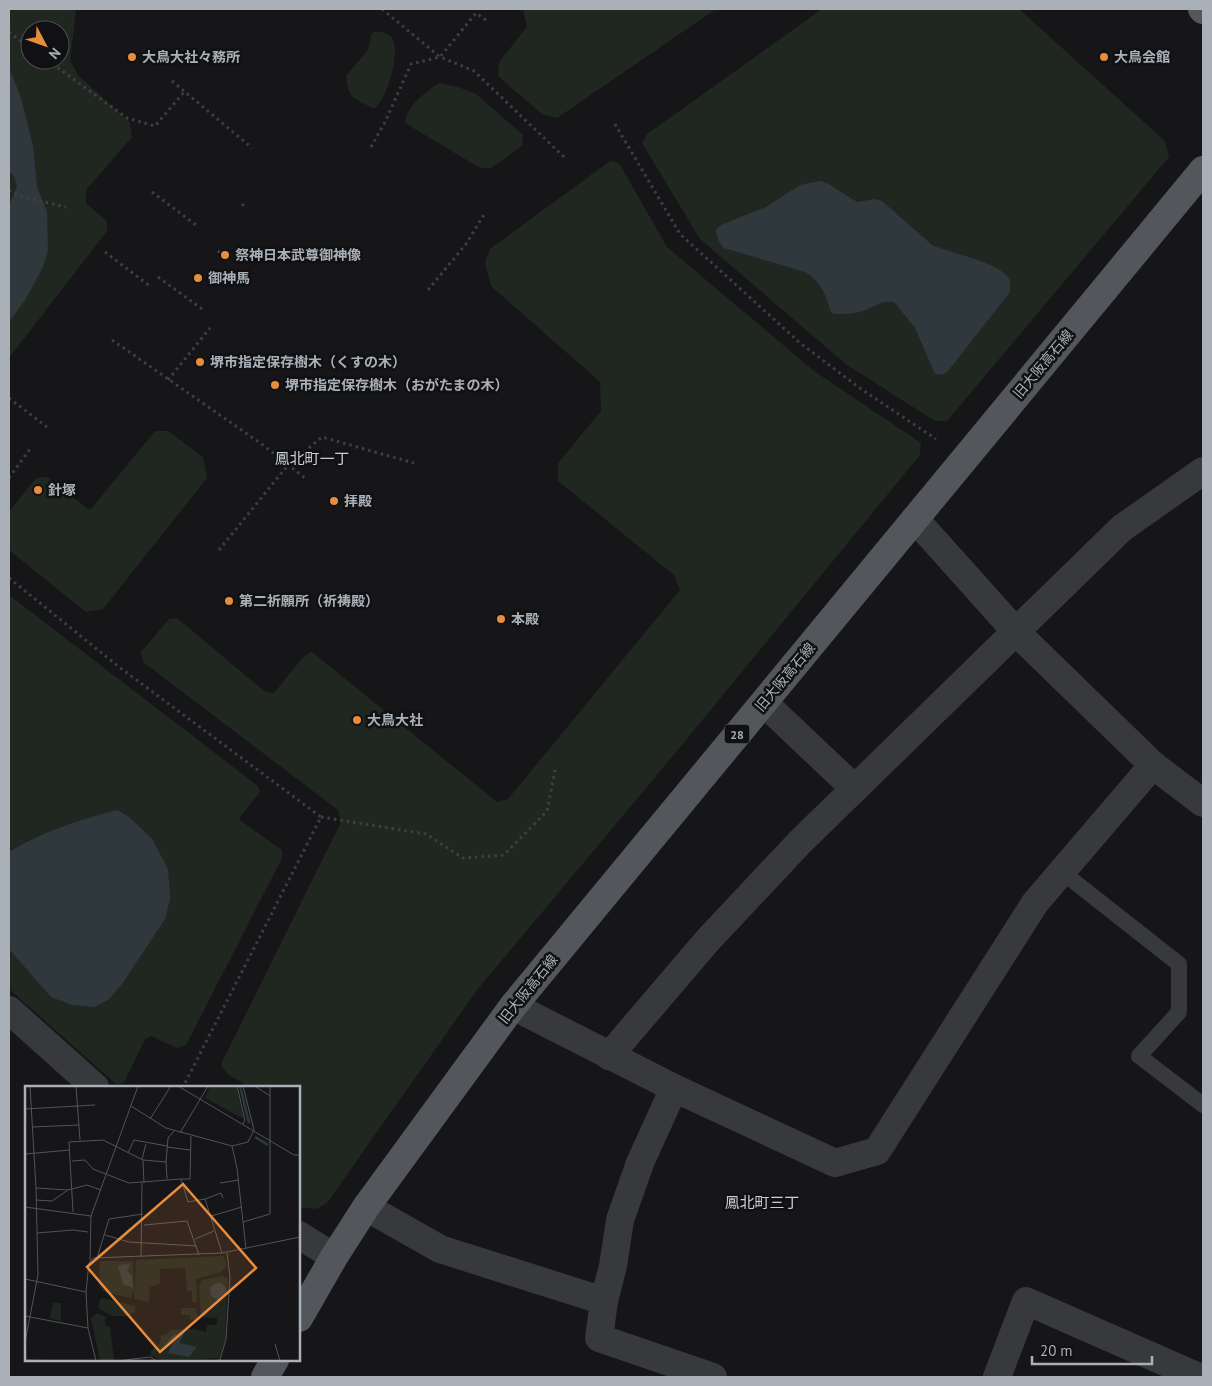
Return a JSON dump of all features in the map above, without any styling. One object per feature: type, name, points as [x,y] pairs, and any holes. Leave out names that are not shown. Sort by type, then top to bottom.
[{"type":"main road","name":"旧大阪高石線","points":[[300,1316],[334,1257],[366,1207],[512,1006],[1203,170]]},
{"type":"main road","points":[[265,1377],[274,1361]]},
{"type":"street","points":[[609,1056],[708,941],[800,842],[1017,633],[1122,528],[1203,471]]},
{"type":"street","points":[[915,519],[1017,633],[1152,765],[1203,803]]},
{"type":"street","points":[[764,703],[855,789]]},
{"type":"street","points":[[512,1006],[674,1088],[835,1163],[877,1151],[1035,903],[1152,765]]},
{"type":"street","points":[[9,1010],[94,1086]]},
{"type":"street","points":[[674,1088],[640,1163],[620,1220],[613,1266],[604,1301],[599,1338],[713,1377]]},
{"type":"street","points":[[366,1207],[440,1249],[604,1301]]},
{"type":"street","points":[[300,1236],[334,1257]]},
{"type":"street","points":[[997,1377],[1026,1301],[1199,1377]]},
{"type":"lane","points":[[1062,872],[1179,964],[1179,1012],[1138,1056],[1203,1105]]},
{"type":"path","points":[[382,9],[440,57],[474,71],[565,158]]},
{"type":"path","points":[[371,147],[385,122],[411,64],[440,57],[476,12],[486,20]]},
{"type":"path","points":[[9,32],[20,40]]},
{"type":"path","points":[[61,70],[127,118],[154,126],[185,91]]},
{"type":"path","points":[[172,81],[252,148]]},
{"type":"path","points":[[615,124],[680,234],[694,248],[800,342],[861,389],[944,443]]},
{"type":"path","points":[[9,190],[19,196],[66,207]]},
{"type":"path","points":[[152,192],[196,225]]},
{"type":"path","points":[[428,290],[466,244],[485,213]]},
{"type":"path","points":[[105,252],[151,287]]},
{"type":"path","points":[[158,277],[202,309]]},
{"type":"path","points":[[168,380],[210,328]]},
{"type":"path","points":[[112,340],[263,445],[305,478]]},
{"type":"path","points":[[9,398],[47,427]]},
{"type":"path","points":[[220,550],[288,465],[322,437],[414,463]]},
{"type":"path","points":[[9,478],[30,449]]},
{"type":"path","points":[[9,578],[119,667],[321,817],[426,834],[463,858],[504,855],[547,811],[555,770]]},
{"type":"path","points":[[184,1086],[321,817]]},
{"type":"shaded area","points":[[9,9],[76,9],[70,61],[79,76],[130,123],[132,137],[86,190],[86,203],[107,221],[107,231],[9,358]]},
{"type":"shaded area","points":[[523,9],[716,9],[557,118],[542,114],[498,76],[499,62],[527,27]]},
{"type":"shaded area","points":[[822,9],[1019,9],[1165,141],[1169,157],[947,421],[935,421],[847,365],[700,239],[642,143],[647,134]]},
{"type":"shaded area","points":[[374,32],[383,32],[392,37],[395,51],[389,83],[383,98],[374,109],[350,94],[346,76],[368,50],[371,35]]},
{"type":"shaded area","points":[[9,67],[21,98],[33,146],[37,187],[47,212],[48,251],[42,269],[25,300],[9,320],[9,206],[17,187],[14,176],[9,171]]},
{"type":"shaded area","points":[[439,83],[458,87],[476,94],[523,135],[522,146],[491,168],[480,168],[405,123],[406,117],[413,105]]},
{"type":"shaded area","points":[[610,161],[619,163],[667,247],[814,371],[921,443],[920,455],[667,763],[477,990],[327,1203],[316,1209],[300,1207],[300,1086],[245,1086],[230,1076],[221,1064],[341,822],[338,810],[143,662],[141,652],[169,619],[177,618],[264,691],[274,693],[304,656],[312,652],[497,802],[508,799],[680,590],[674,575],[558,481],[558,463],[601,411],[600,382],[491,286],[485,263],[490,249]]},
{"type":"shaded area","points":[[819,181],[827,183],[857,202],[875,199],[882,201],[932,245],[975,259],[998,269],[1006,275],[1010,281],[1010,292],[948,371],[940,375],[935,374],[915,328],[895,303],[882,303],[856,313],[834,314],[831,312],[825,294],[819,284],[805,272],[724,248],[719,241],[716,229],[721,225],[766,207],[800,185]]},
{"type":"shaded area","points":[[155,431],[168,431],[203,457],[207,478],[103,609],[86,612],[9,550],[9,512],[36,478],[47,477],[88,509],[91,509]]},
{"type":"shaded area","points":[[9,595],[258,786],[260,792],[240,817],[241,821],[282,850],[282,858],[186,1045],[177,1048],[151,1036],[145,1039],[124,1083],[116,1084],[9,989]]},
{"type":"shaded area","points":[[117,810],[129,817],[152,839],[168,869],[170,899],[165,919],[122,984],[108,1000],[95,1007],[72,1005],[51,997],[9,949],[9,852],[34,838],[61,827]]},
{"type":"place","name":"大鳥大社々務所","points":[[132,57]]},
{"type":"place","name":"大鳥会館","points":[[1104,57]]},
{"type":"place","name":"祭神日本武尊御神像","points":[[225,255]]},
{"type":"place","name":"御神馬","points":[[198,278]]},
{"type":"place","name":"堺市指定保存樹木（くすの木）","points":[[200,362]]},
{"type":"place","name":"堺市指定保存樹木（おがたまの木）","points":[[275,385]]},
{"type":"place","name":"針塚","points":[[38,490]]},
{"type":"place","name":"拝殿","points":[[334,501]]},
{"type":"place","name":"第二祈願所（祈祷殿）","points":[[229,601]]},
{"type":"place","name":"本殿","points":[[501,619]]},
{"type":"place","name":"大鳥大社","points":[[357,720]]},
{"type":"district","name":"鳳北町一丁","points":[[312,458]]},
{"type":"district","name":"鳳北町三丁","points":[[762,1202]]}]
